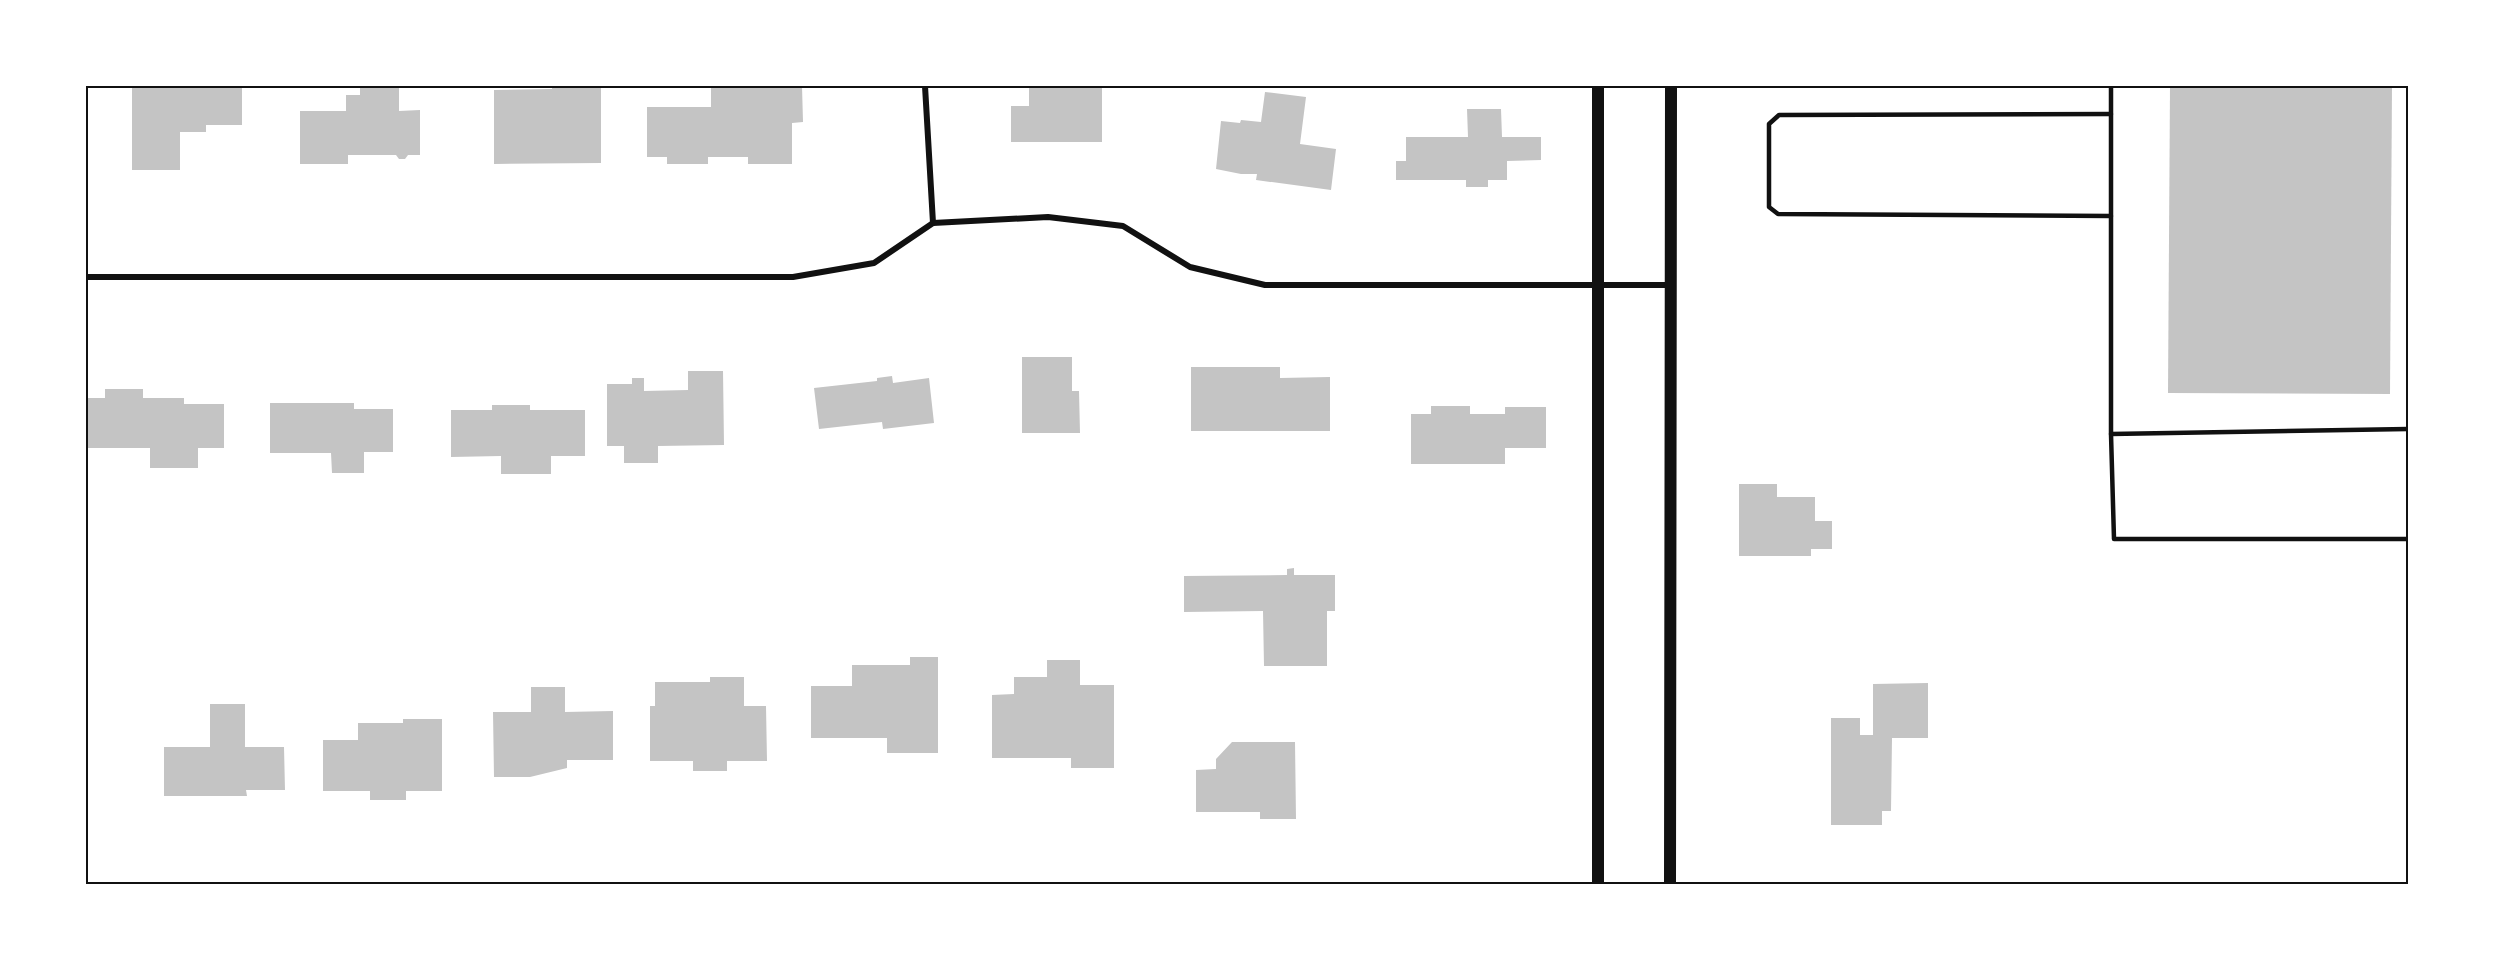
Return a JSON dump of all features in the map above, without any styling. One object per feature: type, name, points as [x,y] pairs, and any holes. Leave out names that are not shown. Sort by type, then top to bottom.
[{"type":"main road","points":[[1598,86],[1598,885]]},
{"type":"main road","points":[[1670,885],[1672,735],[1671,86]]},
{"type":"street","points":[[925,86],[933,223]]},
{"type":"street","points":[[86,277],[793,276],[874,263],[933,223],[1048,217],[1123,226],[1190,267],[1265,285],[1671,285]]},
{"type":"lane","points":[[2111,86],[2111,434],[2114,539],[2409,539]]},
{"type":"lane","points":[[2111,114],[1779,115],[1769,124],[1769,207],[1778,214],[2111,216]]},
{"type":"lane","points":[[2111,434],[2409,429]]},
{"type":"building","points":[[132,86],[242,86],[242,125],[206,125],[206,132],[180,132],[180,170],[132,170]]},
{"type":"building","points":[[360,86],[399,86],[399,111],[420,110],[420,155],[408,155],[405,159],[399,159],[396,155],[348,155],[348,164],[300,164],[300,111],[346,111],[346,95],[360,95]]},
{"type":"building","points":[[552,86],[601,86],[601,163],[494,164],[494,90],[552,89]]},
{"type":"building","points":[[802,86],[803,122],[792,123],[792,164],[748,164],[748,157],[708,157],[708,164],[667,164],[667,157],[647,157],[647,107],[711,107],[711,87]]},
{"type":"building","points":[[1029,86],[1102,86],[1102,142],[1011,142],[1011,106],[1029,106]]},
{"type":"building","points":[[2170,86],[2392,86],[2390,394],[2168,393]]},
{"type":"building","points":[[1265,92],[1306,97],[1300,144],[1336,149],[1331,190],[1256,180],[1257,174],[1241,174],[1216,169],[1221,121],[1261,122]]},
{"type":"building","points":[[1467,109],[1501,109],[1502,137],[1541,137],[1541,160],[1507,161],[1507,180],[1488,180],[1488,187],[1466,187],[1466,180],[1396,180],[1396,161],[1406,161],[1406,137],[1468,137]]},
{"type":"building","points":[[1022,357],[1072,357],[1072,391],[1079,391],[1080,433],[1022,433]]},
{"type":"building","points":[[1191,367],[1280,367],[1280,378],[1330,377],[1330,431],[1191,431]]},
{"type":"building","points":[[688,371],[723,371],[724,445],[658,446],[658,463],[624,463],[624,446],[607,446],[607,384],[632,384],[632,378],[644,378],[644,391],[688,390]]},
{"type":"building","points":[[892,376],[893,383],[929,378],[934,423],[883,429],[882,422],[819,429],[814,388],[877,381],[877,378]]},
{"type":"building","points":[[105,389],[143,389],[143,398],[184,398],[184,404],[224,404],[224,448],[198,448],[198,468],[150,468],[150,448],[86,448],[86,398],[105,398]]},
{"type":"building","points":[[270,403],[354,403],[354,409],[393,409],[393,452],[364,452],[364,473],[332,473],[331,453],[270,453]]},
{"type":"building","points":[[492,405],[530,405],[530,410],[585,410],[585,456],[551,456],[551,474],[501,474],[501,456],[451,457],[451,410],[492,410]]},
{"type":"building","points":[[1431,406],[1470,406],[1470,414],[1505,414],[1505,407],[1546,407],[1546,448],[1505,448],[1505,464],[1411,464],[1411,414],[1431,414]]},
{"type":"building","points":[[1739,484],[1777,484],[1777,497],[1815,497],[1815,521],[1832,521],[1832,549],[1811,549],[1811,556],[1739,556]]},
{"type":"building","points":[[1294,568],[1294,575],[1335,575],[1335,611],[1327,611],[1327,666],[1264,666],[1263,611],[1184,612],[1184,576],[1287,575],[1287,569]]},
{"type":"building","points":[[910,657],[938,657],[938,753],[887,753],[887,738],[811,738],[811,686],[852,686],[852,665],[910,665]]},
{"type":"building","points":[[1047,660],[1080,660],[1080,685],[1114,685],[1114,768],[1071,768],[1071,758],[992,758],[992,695],[1014,694],[1014,677],[1047,677]]},
{"type":"building","points":[[710,677],[744,677],[744,706],[766,706],[767,761],[727,761],[727,771],[693,771],[693,761],[650,761],[650,706],[655,706],[655,682],[710,682]]},
{"type":"building","points":[[1928,683],[1928,738],[1892,738],[1891,811],[1882,811],[1882,825],[1831,825],[1831,718],[1860,718],[1860,735],[1873,735],[1873,684]]},
{"type":"building","points":[[531,687],[565,687],[565,712],[613,711],[613,760],[567,760],[567,768],[530,777],[494,777],[493,712],[531,712]]},
{"type":"building","points":[[210,704],[245,704],[245,747],[284,747],[285,790],[246,790],[247,796],[164,796],[164,747],[210,747]]},
{"type":"building","points":[[403,719],[442,719],[442,791],[406,791],[406,800],[370,800],[370,791],[323,791],[323,740],[358,740],[358,723],[403,723]]},
{"type":"building","points":[[1232,742],[1295,742],[1296,819],[1260,819],[1260,812],[1196,812],[1196,770],[1216,769],[1216,759]]}]
